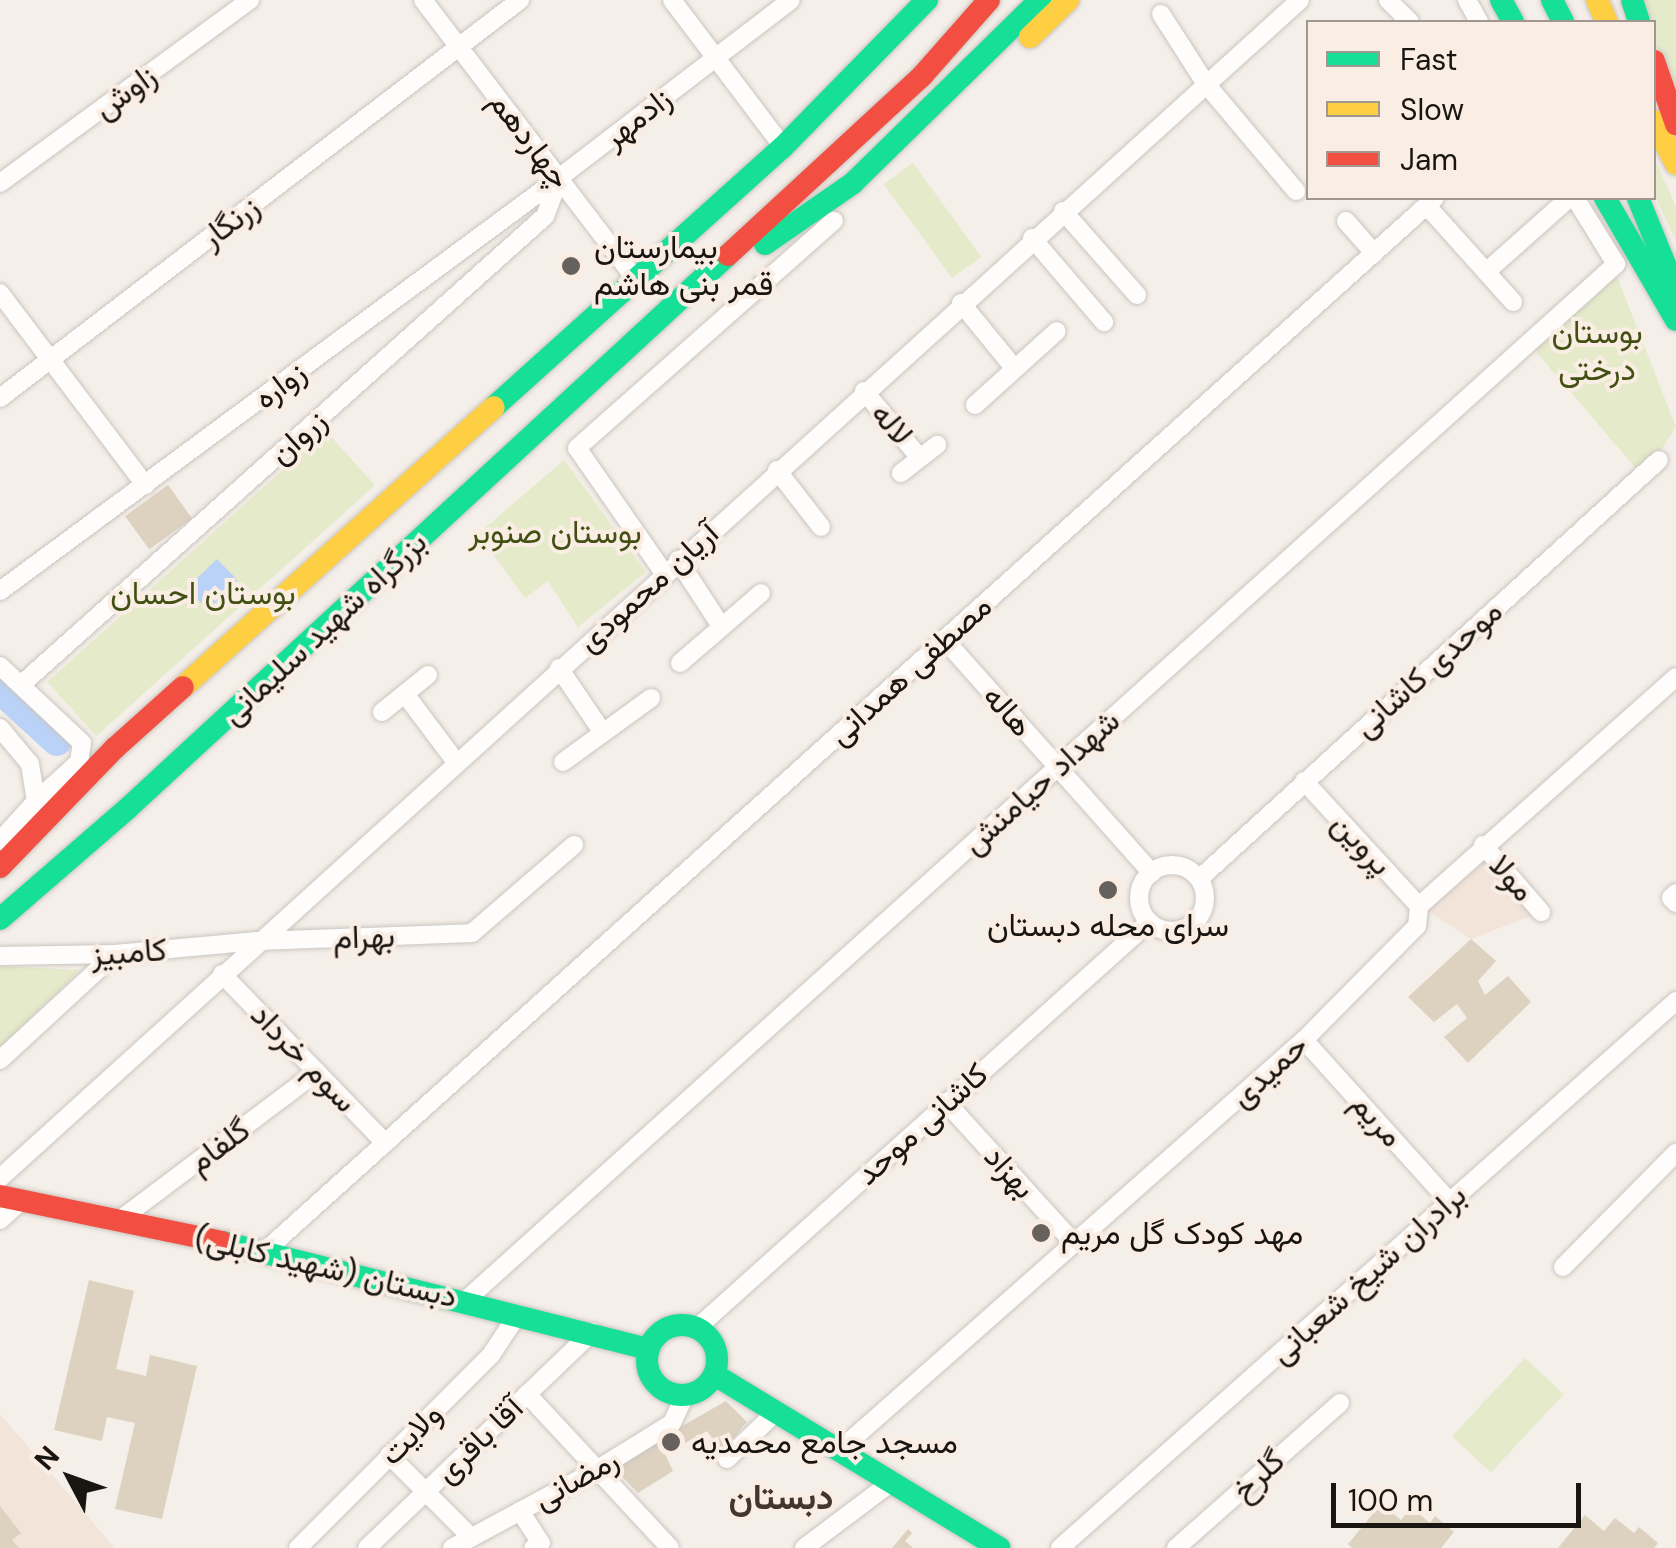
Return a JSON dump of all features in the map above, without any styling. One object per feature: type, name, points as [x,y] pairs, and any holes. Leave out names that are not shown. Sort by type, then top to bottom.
[{"type":"main road","name":"بزرگراه شهید سلیمانی","points":[[0,867],[115,748],[783,147],[927,0]]},
{"type":"main road","name":"بزرگراه شهید سلیمانی","points":[[0,919],[128,808],[922,76],[989,0]]},
{"type":"main road","points":[[666,312],[854,183],[1040,0]]},
{"type":"main road","points":[[889,148],[1018,49],[1068,0]]},
{"type":"main road","points":[[1656,67],[1676,124]]},
{"type":"main road","points":[[1656,124],[1676,164]]},
{"type":"main road","points":[[1606,200],[1676,320]]},
{"type":"main road","points":[[1639,200],[1676,292]]},
{"type":"main road","name":"دبستان (شهید کابلی)","points":[[10,1199],[265,1251],[649,1349]]},
{"type":"main road","points":[[670,1327],[697,1328],[715,1350],[714,1375],[700,1390],[684,1395],[668,1392],[653,1379],[649,1349],[670,1327]]},
{"type":"main road","points":[[714,1375],[999,1548]]},
{"type":"street","name":"زاوش","points":[[0,183],[250,0]]},
{"type":"street","name":"چهاردهم","points":[[424,0],[636,280]]},
{"type":"street","name":"زرنگار","points":[[0,398],[520,0]]},
{"type":"street","points":[[672,0],[783,147]]},
{"type":"street","points":[[716,58],[791,0]]},
{"type":"street","points":[[1388,0],[1408,20]]},
{"type":"street","name":"آریان محمودی","points":[[0,1178],[1293,2]]},
{"type":"street","points":[[1161,14],[1206,84],[1296,190]]},
{"type":"street","name":"زادمهر","points":[[559,178],[716,58]]},
{"type":"street","name":"زواره","points":[[0,591],[559,178]]},
{"type":"street","name":"زروان","points":[[22,684],[544,216],[559,178]]},
{"type":"street","points":[[1486,272],[1570,200]]},
{"type":"street","name":"شهداد حیامنش","points":[[466,1300],[1616,264],[1573,200]]},
{"type":"street","points":[[1431,202],[1513,302]]},
{"type":"street","name":"مصطفی همدانی","points":[[265,1251],[1431,202]]},
{"type":"street","points":[[1063,211],[1138,295]]},
{"type":"street","points":[[721,626],[577,448],[834,220]]},
{"type":"street","points":[[1346,220],[1374,253]]},
{"type":"street","points":[[1032,238],[1104,322]]},
{"type":"street","points":[[0,293],[144,485]]},
{"type":"street","points":[[960,303],[1015,369]]},
{"type":"street","points":[[975,404],[1058,331]]},
{"type":"street","name":"لاله","points":[[864,391],[920,458]]},
{"type":"street","points":[[900,472],[937,445]]},
{"type":"street","name":"موحدی کاشانی","points":[[1200,879],[1659,460]]},
{"type":"street","points":[[777,470],[820,526]]},
{"type":"street","points":[[680,662],[761,594]]},
{"type":"street","name":"هاله","points":[[944,639],[1152,872]]},
{"type":"street","points":[[0,666],[77,737],[84,752],[71,772],[36,801],[0,841]]},
{"type":"street","points":[[559,668],[603,734]]},
{"type":"street","points":[[382,712],[428,675]]},
{"type":"street","name":"حمیدی","points":[[842,1450],[1304,1040],[1417,926],[1420,906],[1483,845],[1676,678]]},
{"type":"street","points":[[405,694],[456,762]]},
{"type":"street","points":[[563,762],[650,698]]},
{"type":"street","points":[[0,728],[30,764],[36,801]]},
{"type":"street","name":"پروین","points":[[1304,781],[1420,906]]},
{"type":"street","name":"بهرام","points":[[257,942],[472,933],[574,845]]},
{"type":"street","name":"مولا","points":[[1483,845],[1540,912]]},
{"type":"street","points":[[1182,867],[1200,879],[1206,900],[1190,927],[1169,932],[1149,922],[1139,902],[1144,881],[1152,872],[1182,867]]},
{"type":"street","points":[[1676,893],[1671,898],[1676,902]]},
{"type":"street","name":"کاشانی موحد","points":[[697,1328],[1149,922]]},
{"type":"street","name":"کامبیز","points":[[0,956],[115,954],[257,942]]},
{"type":"street","points":[[0,1060],[115,954]]},
{"type":"street","name":"سوم خرداد","points":[[222,974],[385,1143]]},
{"type":"street","name":"برادران شیخ شعبانی","points":[[1060,1548],[1676,1001]]},
{"type":"street","name":"مریم","points":[[1304,1040],[1449,1201]]},
{"type":"street","name":"گلفام","points":[[121,1219],[317,1072]]},
{"type":"street","name":"بهزاد","points":[[946,1102],[1074,1243]]},
{"type":"street","points":[[1562,1267],[1676,1152]]},
{"type":"street","points":[[0,1220],[10,1199]]},
{"type":"street","name":"ولایت","points":[[298,1548],[491,1355],[518,1314]]},
{"type":"street","name":"آقا باقری","points":[[367,1548],[592,1332]]},
{"type":"street","points":[[527,1394],[670,1548]]},
{"type":"street","name":"رمضانی","points":[[452,1548],[598,1469],[672,1423],[684,1395]]},
{"type":"street","name":"گلرخ","points":[[1176,1548],[1340,1403]]},
{"type":"street","points":[[727,1460],[777,1411]]},
{"type":"street","points":[[389,1455],[471,1537]]},
{"type":"street","points":[[804,1548],[893,1482]]},
{"type":"street","points":[[520,1511],[541,1543],[534,1548]]},
{"type":"shaded area","points":[[1480,847],[1541,912],[1471,939],[1420,906]]},
{"type":"shaded area","points":[[0,1414],[115,1548],[0,1548]]},
{"type":"green space","points":[[1637,0],[1676,0],[1676,100],[1656,47],[1656,20]]},
{"type":"green space","points":[[1656,162],[1676,207],[1676,241],[1656,198]]},
{"type":"green space","points":[[913,163],[981,257],[952,278],[884,184]]},
{"type":"green space","name":"بوستان درختی","points":[[1614,269],[1676,427],[1658,455],[1639,472],[1531,346]]},
{"type":"green space","name":"بوستان احسان","points":[[326,431],[375,485],[96,736],[47,682]]},
{"type":"green space","name":"بوستان صنوبر","points":[[564,460],[646,572],[578,627],[548,581],[525,598],[478,534]]},
{"type":"green space","points":[[0,966],[80,970],[0,1049]]},
{"type":"green space","points":[[1525,1358],[1564,1394],[1491,1472],[1452,1436]]},
{"type":"water","points":[[217,559],[238,581],[208,610],[187,588]]},
{"type":"building","points":[[168,485],[192,518],[149,549],[125,516]]},
{"type":"building","points":[[1471,939],[1496,961],[1478,981],[1485,995],[1508,976],[1531,1002],[1468,1063],[1444,1037],[1467,1018],[1457,1004],[1434,1022],[1408,997]]},
{"type":"building","points":[[89,1280],[134,1291],[116,1369],[146,1376],[150,1355],[197,1366],[162,1519],[115,1509],[135,1423],[107,1417],[102,1441],[54,1430]]},
{"type":"building","name":"مسجد جامع محمدیه","points":[[726,1401],[747,1422],[722,1452],[707,1431],[665,1454],[673,1471],[638,1493],[612,1466]]},
{"type":"building","points":[[1381,1504],[1401,1520],[1411,1507],[1430,1523],[1435,1516],[1454,1532],[1441,1548],[1352,1548],[1348,1544]]},
{"type":"building","points":[[0,1506],[21,1533],[12,1540],[19,1548],[0,1548]]},
{"type":"building","points":[[1585,1515],[1604,1531],[1615,1518],[1634,1533],[1639,1527],[1658,1543],[1654,1548],[1558,1548]]},
{"type":"building","points":[[908,1529],[912,1533],[905,1541],[913,1548],[892,1548]]},
{"type":"waterway","points":[[0,689],[57,741]]},
{"type":"traffic: fast","points":[[494,407],[783,147],[927,0]]},
{"type":"traffic: fast","points":[[765,244],[853,183],[1040,0]]},
{"type":"traffic: fast","points":[[1501,0],[1512,20]]},
{"type":"traffic: fast","points":[[1552,0],[1562,20]]},
{"type":"traffic: fast","points":[[1632,0],[1638,20]]},
{"type":"traffic: fast","points":[[1606,200],[1676,320]]},
{"type":"traffic: fast","points":[[1639,200],[1676,291]]},
{"type":"traffic: fast","points":[[0,919],[128,808],[728,255]]},
{"type":"traffic: fast","points":[[222,1242],[649,1349]]},
{"type":"traffic: fast","points":[[682,1325],[707,1335],[717,1360],[707,1385],[682,1395],[657,1385],[647,1360],[657,1335],[682,1325]]},
{"type":"traffic: fast","points":[[715,1375],[999,1548]]},
{"type":"traffic: slow","points":[[1030,37],[1068,0]]},
{"type":"traffic: slow","points":[[1597,0],[1606,20]]},
{"type":"traffic: slow","points":[[1656,125],[1676,164]]},
{"type":"traffic: slow","points":[[183,687],[494,407]]},
{"type":"traffic: jam","points":[[728,255],[922,76],[989,0]]},
{"type":"traffic: jam","points":[[1656,67],[1676,124]]},
{"type":"traffic: jam","points":[[0,867],[115,748],[183,687]]},
{"type":"traffic: jam","points":[[0,1196],[222,1242]]},
{"type":"place","name":"بیمارستان قمر بنی هاشم","points":[[571,266]]},
{"type":"place","name":"سرای محله دبستان","points":[[1108,890]]},
{"type":"place","name":"مهد کودک گل مریم","points":[[1041,1233]]},
{"type":"place","name":"مسجد جامع محمدیه","points":[[671,1442]]},
{"type":"district","name":"دبستان","points":[[781,1497]]}]
